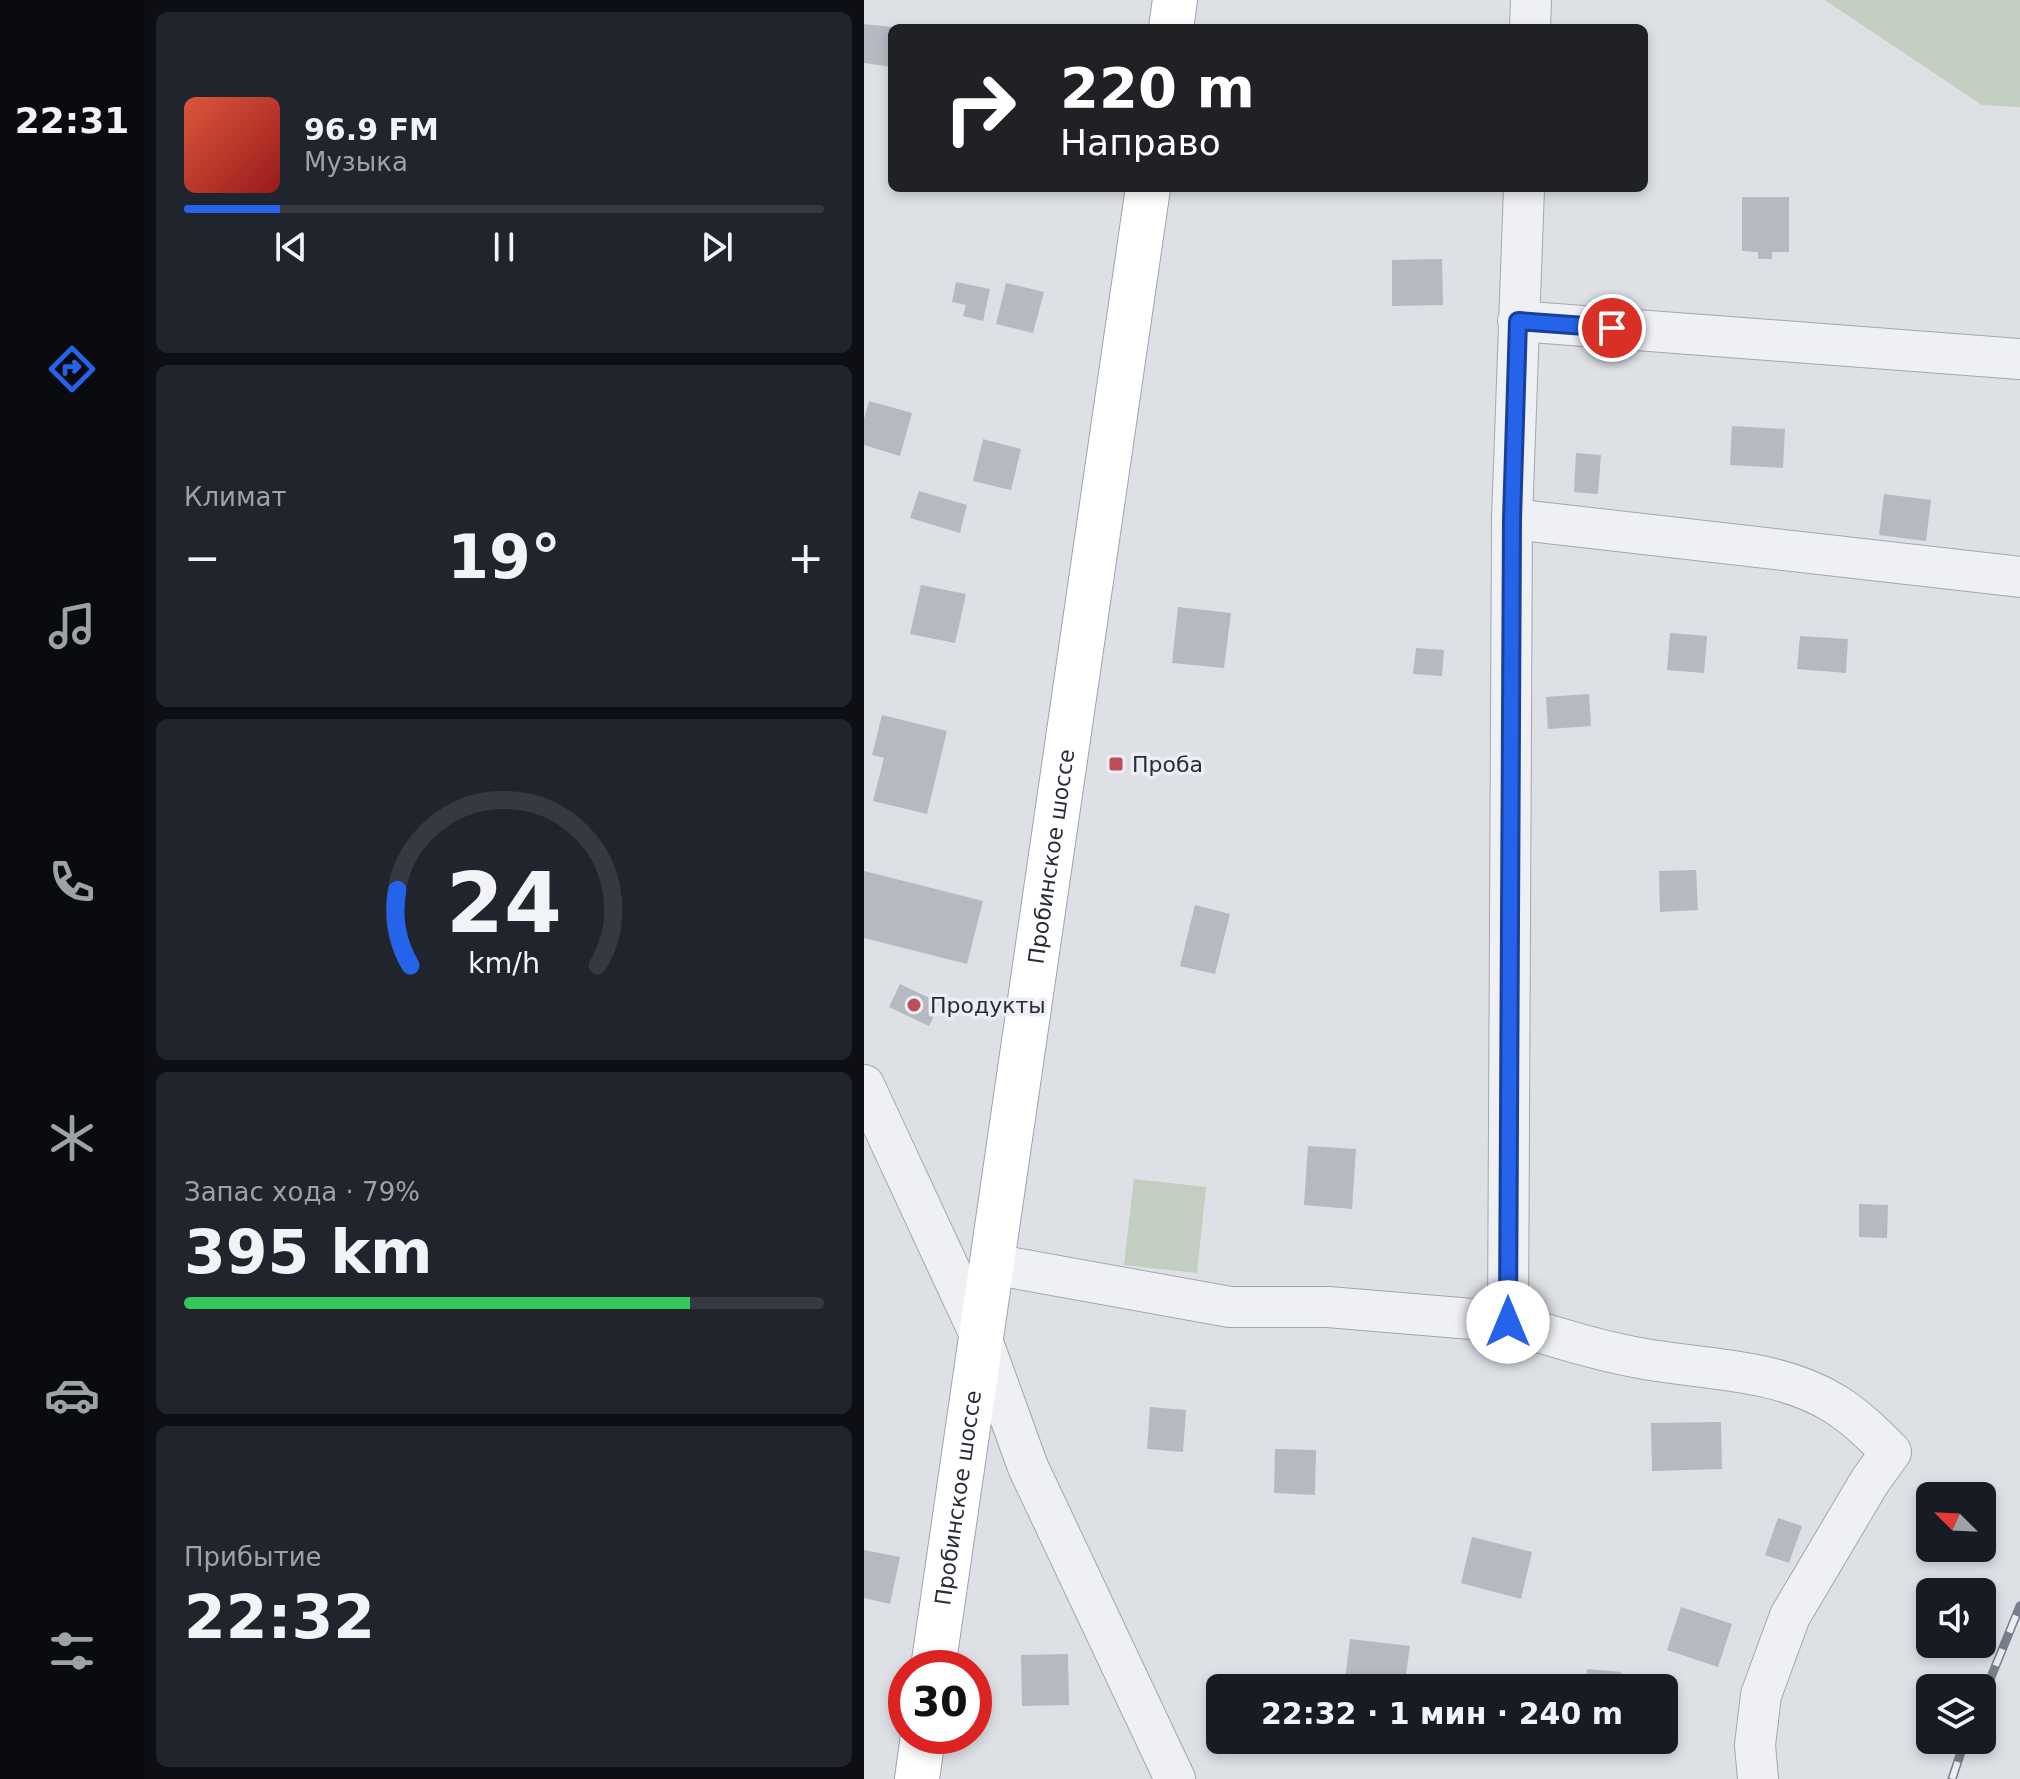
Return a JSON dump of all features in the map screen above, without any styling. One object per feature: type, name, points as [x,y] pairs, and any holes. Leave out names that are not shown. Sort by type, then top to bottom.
[{"type":"main road","points":[[1172,24],[1175,0]]},
{"type":"main road","name":"Пробинское шоссе","points":[[936,1650],[1147,192]]},
{"type":"main road","points":[[917,1779],[920,1754]]},
{"type":"street","points":[[1530,24],[1531,0]]},
{"type":"street","points":[[1508,1322],[1512,519],[1524,192]]},
{"type":"street","points":[[1518,321],[2020,359]]},
{"type":"street","points":[[1512,519],[2020,577]]},
{"type":"street","points":[[864,1085],[981,1337],[1028,1467],[1175,1779]]},
{"type":"street","points":[[992,1264],[1230,1307],[1328,1307],[1508,1322],[1564,1340],[1642,1359],[1767,1377],[1801,1387],[1835,1403],[1891,1452],[1870,1481],[1790,1616],[1761,1695],[1755,1745],[1758,1779]]},
{"type":"green space","points":[[1825,0],[2020,0],[2020,107],[1982,105]]},
{"type":"green space","points":[[1134,1179],[1206,1187],[1197,1273],[1124,1265]]},
{"type":"building","points":[[864,24],[888,27],[888,66],[864,63]]},
{"type":"building","points":[[1742,197],[1789,197],[1789,252],[1772,252],[1772,259],[1758,259],[1758,252],[1742,251]]},
{"type":"building","points":[[1442,259],[1443,305],[1392,306],[1392,260]]},
{"type":"building","points":[[956,282],[990,289],[983,321],[963,316],[966,305],[952,302]]},
{"type":"building","points":[[1006,283],[1044,292],[1033,333],[996,324]]},
{"type":"building","points":[[869,401],[912,413],[900,456],[864,445],[864,419]]},
{"type":"building","points":[[1732,426],[1785,429],[1783,468],[1730,465]]},
{"type":"building","points":[[983,439],[1021,449],[1011,490],[973,481]]},
{"type":"building","points":[[1576,453],[1601,455],[1598,494],[1574,492]]},
{"type":"building","points":[[919,491],[967,505],[960,533],[910,518]]},
{"type":"building","points":[[1884,494],[1931,500],[1926,541],[1879,535]]},
{"type":"building","points":[[921,585],[966,594],[955,643],[910,634]]},
{"type":"building","points":[[1178,607],[1231,613],[1224,668],[1172,663]]},
{"type":"building","points":[[1670,633],[1707,636],[1704,673],[1667,670]]},
{"type":"building","points":[[1800,636],[1848,639],[1846,673],[1797,669]]},
{"type":"building","points":[[1416,648],[1444,650],[1442,676],[1413,674]]},
{"type":"building","points":[[1589,694],[1591,726],[1548,729],[1546,697]]},
{"type":"building","points":[[882,715],[947,731],[927,814],[873,801],[884,758],[872,755]]},
{"type":"building","points":[[1696,870],[1698,910],[1660,912],[1659,871]]},
{"type":"building","points":[[864,871],[983,901],[967,964],[864,938]]},
{"type":"building","points":[[1195,905],[1230,914],[1215,974],[1180,966]]},
{"type":"building","name":"Продукты","points":[[900,984],[940,1003],[929,1026],[889,1007]]},
{"type":"building","points":[[1308,1146],[1356,1149],[1352,1209],[1304,1205]]},
{"type":"building","points":[[1859,1204],[1888,1205],[1887,1238],[1859,1237]]},
{"type":"building","points":[[1150,1407],[1186,1410],[1183,1452],[1147,1449]]},
{"type":"building","points":[[1721,1422],[1722,1469],[1652,1471],[1651,1423]]},
{"type":"building","points":[[1275,1449],[1316,1450],[1315,1495],[1274,1493]]},
{"type":"building","points":[[1778,1518],[1802,1526],[1789,1563],[1765,1555]]},
{"type":"building","points":[[1472,1537],[1532,1552],[1521,1599],[1461,1583]]},
{"type":"building","points":[[864,1550],[900,1557],[890,1604],[864,1598]]},
{"type":"building","points":[[1681,1607],[1732,1624],[1718,1667],[1667,1650]]},
{"type":"building","points":[[1350,1639],[1410,1646],[1406,1674],[1346,1674]]},
{"type":"building","points":[[1068,1654],[1069,1705],[1022,1706],[1021,1655]]},
{"type":"building","points":[[1587,1669],[1621,1672],[1621,1674],[1586,1674]]},
{"type":"railway","points":[[1992,1674],[2020,1606]]},
{"type":"railway","points":[[1952,1779],[1960,1754]]},
{"type":"place","name":"Проба","points":[[1116,764]]},
{"type":"place","name":"Продукты","points":[[914,1005]]},
{"type":"route","points":[[1508,1322],[1512,519],[1518,321],[1612,328]]}]
